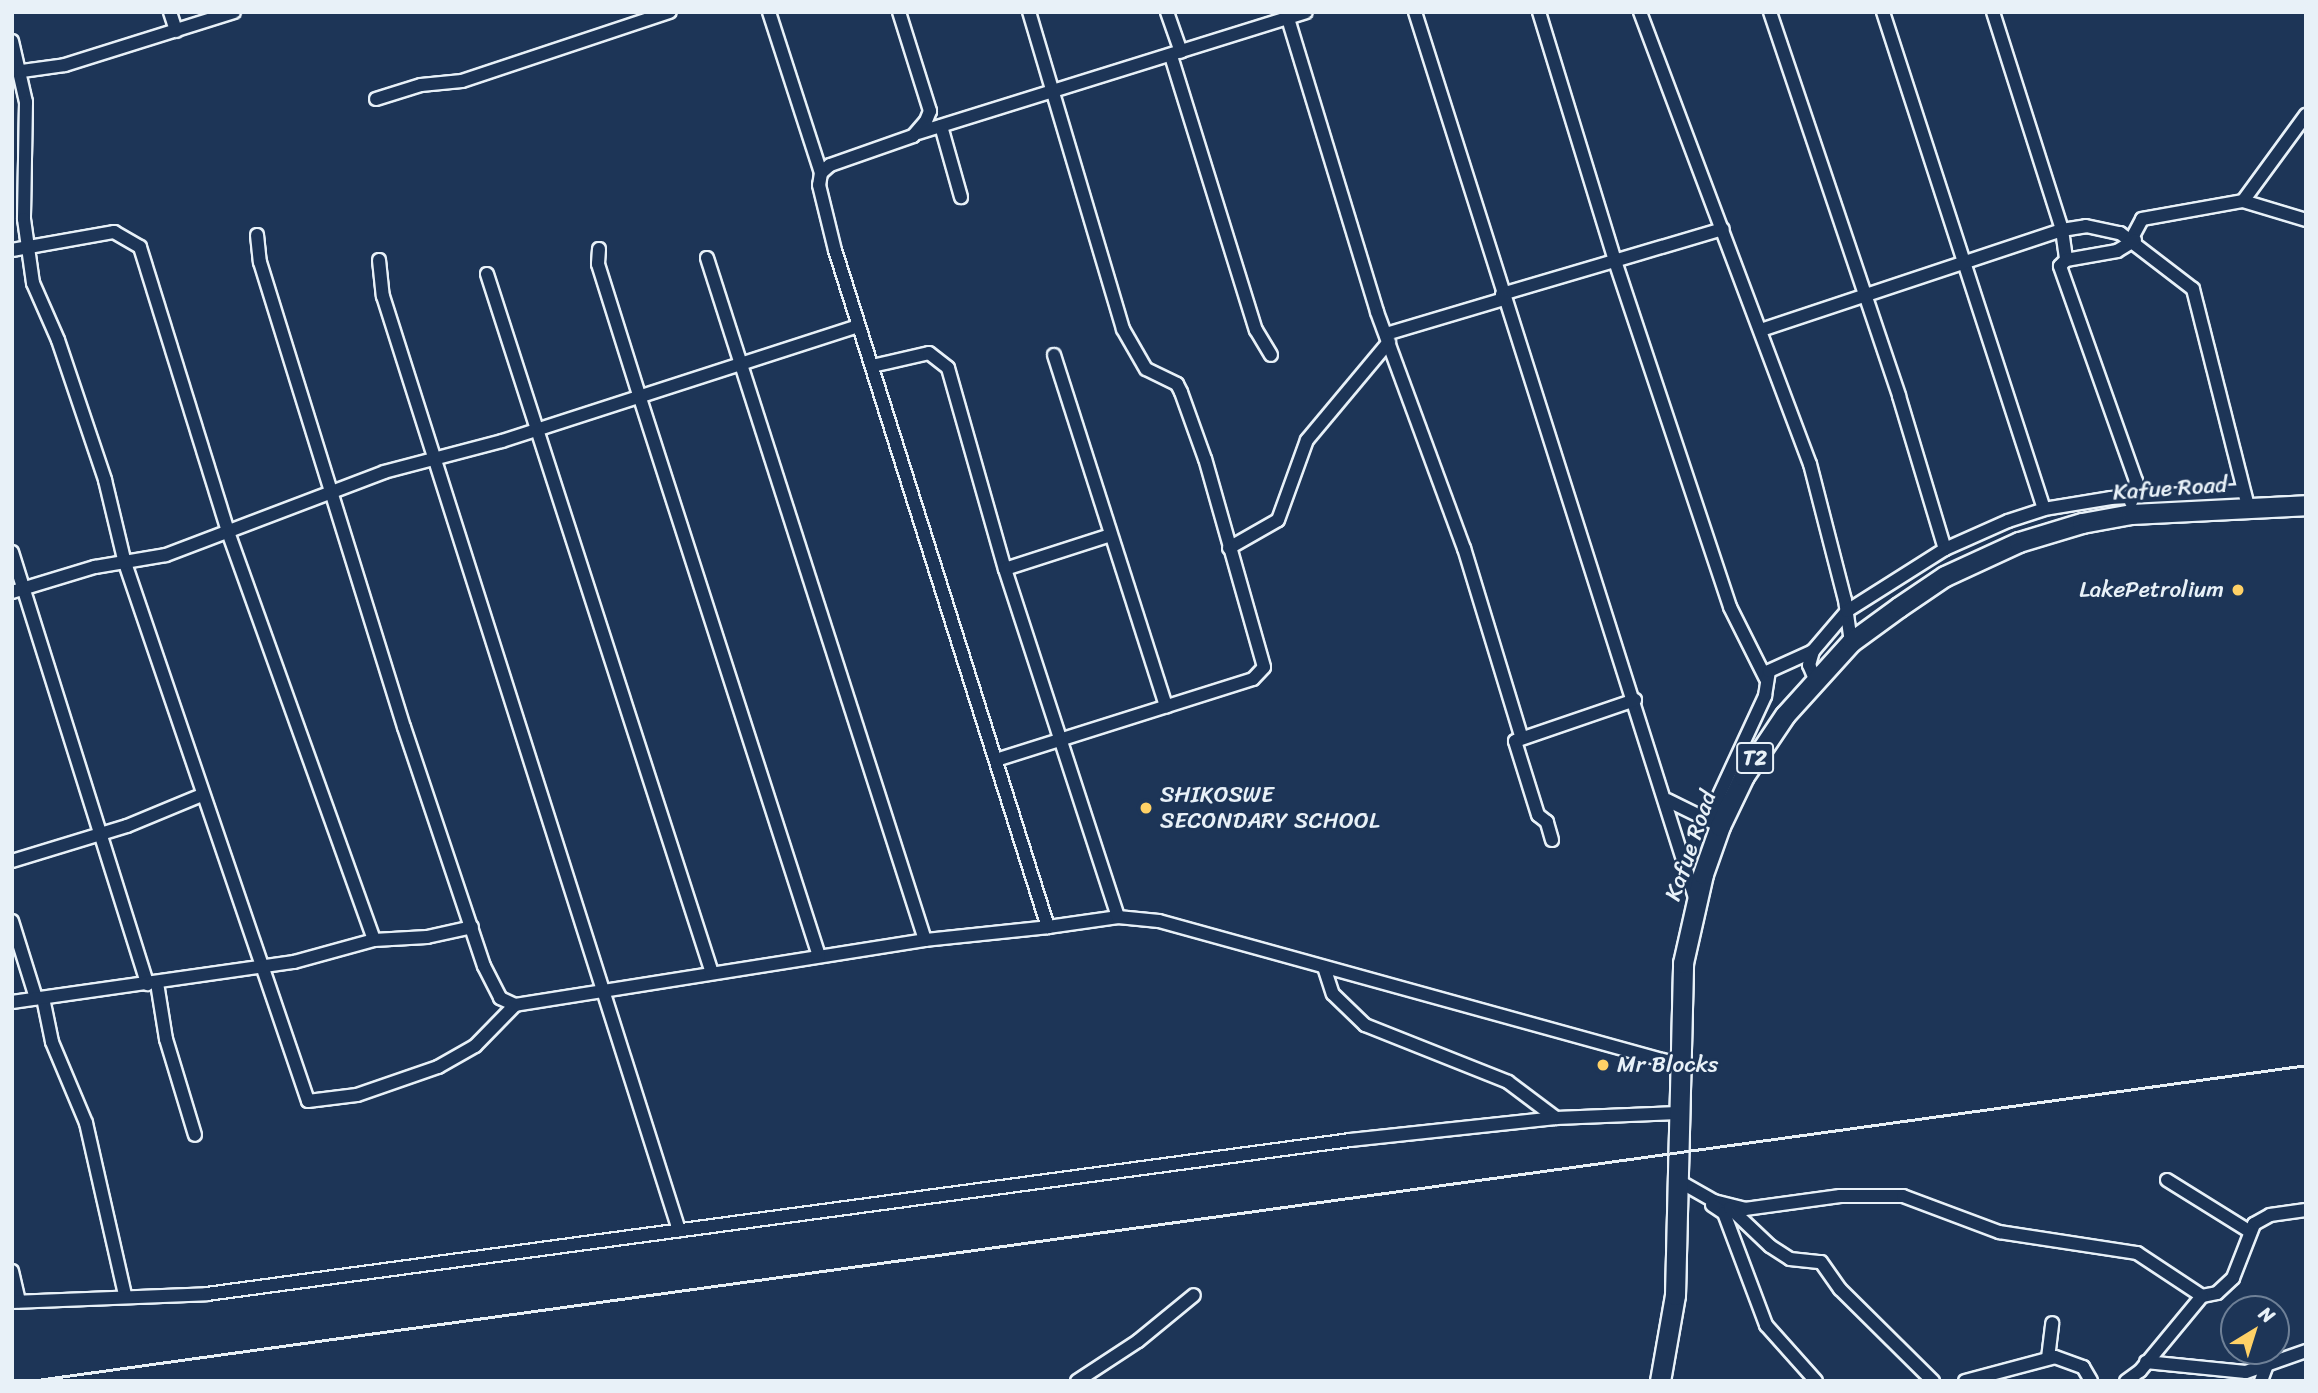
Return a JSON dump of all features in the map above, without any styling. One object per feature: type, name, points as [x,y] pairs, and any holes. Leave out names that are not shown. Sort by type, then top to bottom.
[{"type":"highway","name":"Kafue Road","points":[[1660,1381],[1675,1295],[1684,1184],[1677,1064],[1683,963],[1714,823],[1756,755],[1815,679],[1851,642],[1928,586],[1984,556],[2133,505],[2246,499],[2306,505]]},
{"type":"street","points":[[170,12],[176,30]]},
{"type":"street","points":[[22,71],[65,65],[234,12]]},
{"type":"street","points":[[376,99],[421,85],[462,81],[670,12]]},
{"type":"street","points":[[769,12],[821,173],[825,212],[835,250],[1048,927]]},
{"type":"street","points":[[899,12],[930,111],[918,133]]},
{"type":"street","points":[[996,760],[1061,743],[1253,679],[1262,672],[1264,662],[1181,392],[1177,384],[1146,369],[1123,329],[1088,202],[1051,94],[1029,12]]},
{"type":"street","points":[[1167,12],[1176,54],[1256,330],[1271,355]]},
{"type":"street","points":[[821,173],[830,165],[918,133],[1051,94],[1287,15],[1306,12]]},
{"type":"street","points":[[1415,12],[1503,297],[1636,700],[1696,902]]},
{"type":"street","points":[[1539,12],[1615,261],[1730,607],[1766,679]]},
{"type":"street","points":[[1640,12],[1761,330],[1818,490],[1847,611],[1851,642]]},
{"type":"street","points":[[1770,12],[1866,296],[1945,549]]},
{"type":"street","points":[[1883,12],[1962,267],[2044,509]]},
{"type":"street","points":[[1667,800],[1714,823],[1765,695],[1769,671],[1812,651],[1847,611],[1945,549],[2044,509],[2133,505],[2136,481],[2060,270],[2066,260],[2062,230],[1993,12]]},
{"type":"street","points":[[1287,15],[1387,338],[1464,548],[1521,736],[1515,749],[1552,840]]},
{"type":"street","points":[[12,41],[22,71],[26,102],[27,246],[36,295],[58,340],[105,480],[125,563],[238,905],[263,964],[308,1101],[356,1095],[438,1067],[475,1046],[515,1005],[925,940],[1118,917],[1159,921],[1677,1064]]},
{"type":"street","points":[[2243,201],[2306,115]]},
{"type":"street","points":[[941,126],[961,197]]},
{"type":"street","points":[[2066,260],[2109,253],[2134,239],[2142,219],[2243,201],[2306,220]]},
{"type":"street","points":[[1761,330],[1962,267],[2062,230],[2098,227],[2134,239],[2195,294],[2246,499]]},
{"type":"street","points":[[1229,548],[1278,520],[1307,440],[1387,338],[1503,297],[1723,229]]},
{"type":"street","points":[[12,250],[114,232],[140,247],[228,532],[374,940]]},
{"type":"street","points":[[257,235],[260,262],[331,494],[472,927],[493,988],[515,1005]]},
{"type":"street","points":[[599,249],[598,264],[639,396],[819,956]]},
{"type":"street","points":[[708,258],[925,940]]},
{"type":"street","points":[[379,260],[383,296],[679,1230]]},
{"type":"street","points":[[487,274],[712,973]]},
{"type":"street","points":[[18,590],[166,555],[384,472],[537,429],[859,326]]},
{"type":"street","points":[[872,366],[929,354],[947,368],[1005,569],[1118,917]]},
{"type":"street","points":[[1054,355],[1166,708]]},
{"type":"street","points":[[1005,569],[1111,535]]},
{"type":"street","points":[[12,552],[18,590],[97,833],[152,983],[195,1135]]},
{"type":"street","points":[[1812,651],[1808,664],[1815,679]]},
{"type":"street","points":[[1521,736],[1636,700]]},
{"type":"street","points":[[12,862],[202,795]]},
{"type":"street","points":[[12,921],[52,1042],[86,1123],[125,1295]]},
{"type":"street","points":[[12,1002],[152,983],[263,964],[294,962],[374,940],[428,937],[472,927]]},
{"type":"street","points":[[1324,967],[1334,994],[1365,1025],[1508,1082],[1556,1118]]},
{"type":"street","points":[[12,1271],[16,1301],[207,1294],[1350,1140],[1556,1118],[1678,1113]]},
{"type":"street","points":[[2167,1180],[2249,1231]]},
{"type":"street","points":[[1684,1184],[1730,1208],[1770,1246],[1790,1259],[1821,1262],[1840,1289],[1933,1381]]},
{"type":"street","points":[[1684,1184],[1724,1213],[1766,1325],[1816,1381]]},
{"type":"street","points":[[1730,1208],[1894,1195],[1998,1232],[2137,1253],[2202,1296]]},
{"type":"street","points":[[2126,1381],[2146,1362],[2202,1296],[2217,1293],[2233,1278],[2249,1231],[2270,1215],[2306,1210]]},
{"type":"street","points":[[1077,1381],[1138,1341],[1194,1295]]},
{"type":"street","points":[[2048,1358],[2052,1323]]},
{"type":"street","points":[[2146,1362],[2228,1373],[2266,1367],[2306,1352]]},
{"type":"street","points":[[1965,1381],[2048,1358],[2083,1367],[2091,1381]]},
{"type":"street","points":[[2262,1381],[2266,1367]]},
{"type":"railway","points":[[30,1381],[2306,1065]]},
{"type":"place","name":"LakePetrolium","points":[[2238,590]]},
{"type":"place","name":"SHIKOSWE SECONDARY SCHOOL","points":[[1146,808]]},
{"type":"place","name":"Mr Blocks","points":[[1603,1065]]}]
